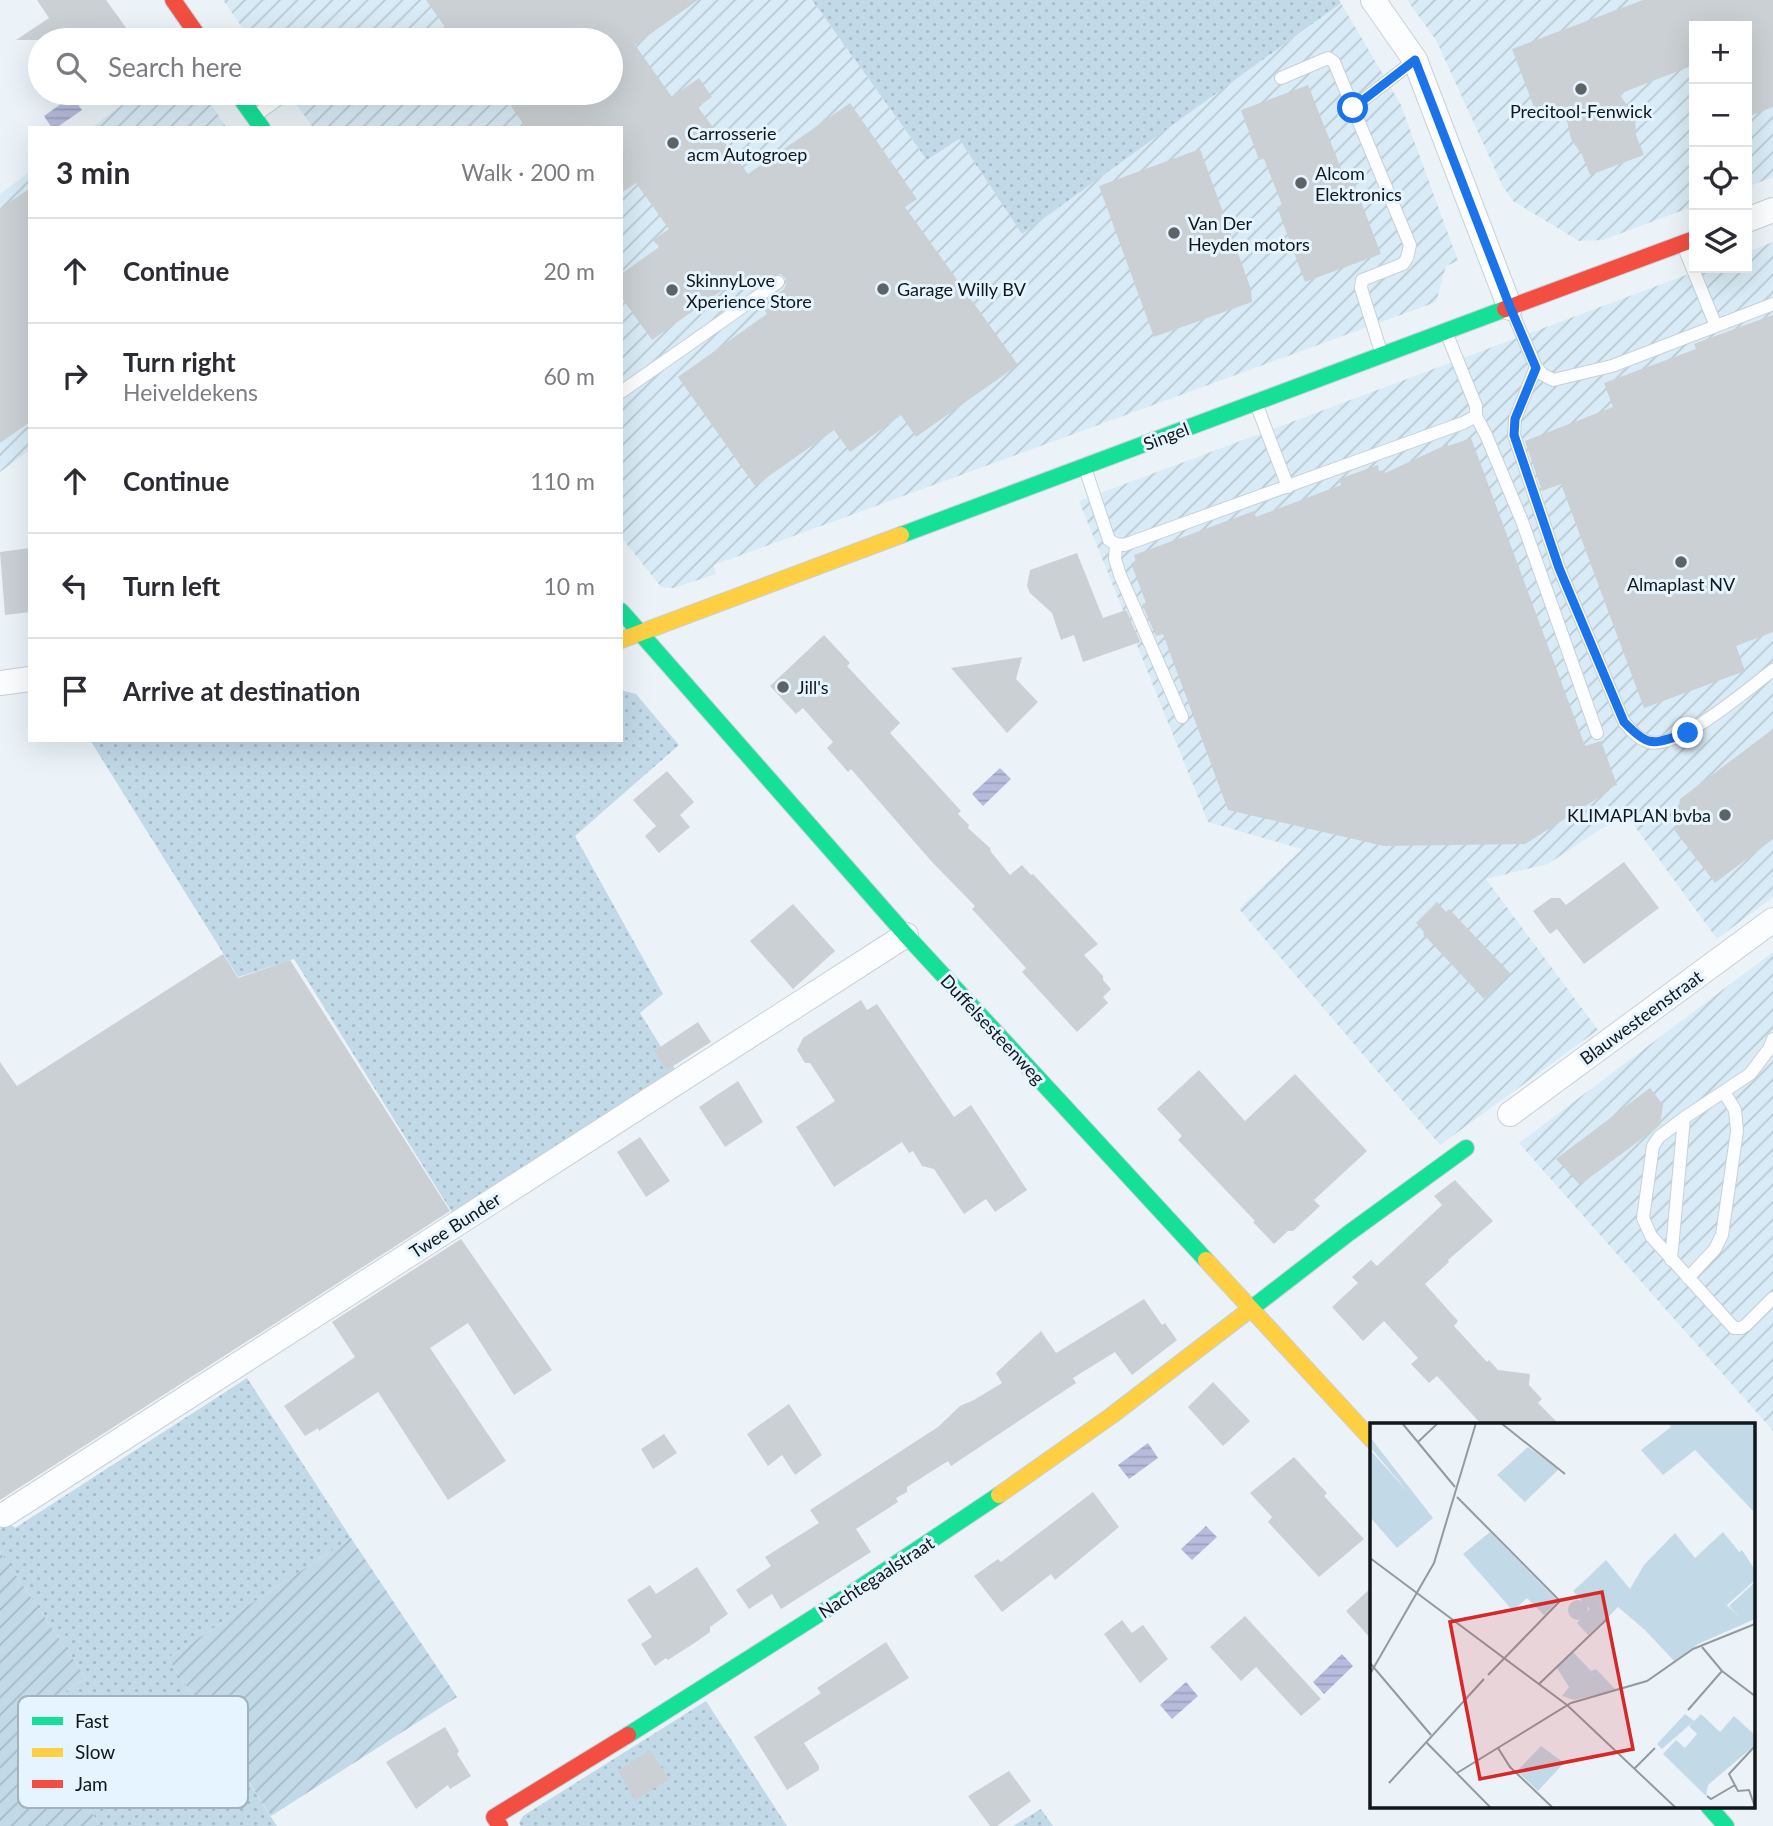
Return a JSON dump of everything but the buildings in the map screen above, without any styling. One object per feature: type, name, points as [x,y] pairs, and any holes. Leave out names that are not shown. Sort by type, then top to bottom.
[{"type":"street","points":[[173,0],[193,28]]},
{"type":"street","points":[[1373,0],[1415,60],[1510,307]]},
{"type":"street","points":[[246,105],[258,122]]},
{"type":"street","points":[[1752,218],[1773,210]]},
{"type":"street","name":"Singel","points":[[623,638],[1688,242]]},
{"type":"street","name":"Duffelsesteenweg","points":[[623,614],[906,935],[1370,1438]]},
{"type":"street","points":[[0,683],[28,679]]},
{"type":"street","name":"Blauwesteenstraat","points":[[1510,1114],[1772,928]]},
{"type":"street","name":"Twee Bunder","points":[[4,1515],[906,935]]},
{"type":"street","points":[[1251,1308],[1466,1148]]},
{"type":"street","name":"Nachtegaalstraat","points":[[500,1826],[494,1817],[678,1704],[918,1550],[1041,1466],[1114,1414],[1251,1308]]},
{"type":"street","points":[[1710,1808],[1726,1826]]},
{"type":"lane","points":[[1281,78],[1328,58],[1334,62],[1410,245],[1403,264],[1362,280],[1361,288],[1382,356]]},
{"type":"lane","points":[[1353,108],[1415,60]]},
{"type":"lane","points":[[258,122],[274,105]]},
{"type":"lane","points":[[1688,242],[1716,326]]},
{"type":"lane","points":[[623,391],[778,282]]},
{"type":"lane","points":[[1510,307],[1536,368],[1553,380],[1612,366],[1773,304]]},
{"type":"lane","points":[[1446,332],[1476,406],[1475,416],[1486,435],[1522,520],[1597,733]]},
{"type":"lane","points":[[1536,368],[1515,419],[1514,435],[1559,568],[1624,722],[1640,738],[1652,743],[1688,733],[1773,670]]},
{"type":"lane","points":[[1256,403],[1287,487]]},
{"type":"lane","points":[[1084,467],[1109,540],[1124,545],[1464,423],[1475,416]]},
{"type":"lane","points":[[1116,544],[1115,559],[1120,575],[1182,717]]},
{"type":"lane","points":[[1772,1046],[1750,1074],[1659,1137],[1653,1146],[1643,1218],[1650,1236],[1734,1328],[1746,1325],[1773,1298]]},
{"type":"lane","points":[[1688,1278],[1715,1249],[1722,1235],[1737,1131],[1735,1111],[1724,1092]]},
{"type":"lane","points":[[1671,1260],[1685,1118]]},
{"type":"shaded area","points":[[223,0],[812,0],[927,160],[959,139],[1022,233],[1341,3],[1401,105],[1458,261],[1446,266],[1436,302],[714,565],[716,574],[674,588],[661,587],[623,540],[623,126],[312,126],[297,105],[623,105],[623,28],[243,28]]},
{"type":"shaded area","points":[[812,0],[1339,0],[1341,3],[1022,234],[959,139],[927,160]]},
{"type":"shaded area","points":[[1407,0],[1773,0],[1773,177],[1752,185],[1752,21],[1689,21],[1689,208],[1603,240],[1579,241],[1513,201],[1502,185],[1436,40]]},
{"type":"shaded area","points":[[59,105],[78,105],[82,110],[59,126],[51,126],[44,116]]},
{"type":"shaded area","points":[[122,105],[211,105],[226,126],[94,126]]},
{"type":"shaded area","points":[[28,173],[28,451],[0,472],[0,194]]},
{"type":"shaded area","points":[[1773,242],[1773,897],[1717,939],[1625,813],[1548,864],[1486,879],[1598,1030],[1440,1145],[1239,909],[1302,849],[1208,822],[1079,501],[1692,273],[1752,273],[1752,250]]},
{"type":"shaded area","points":[[623,691],[636,694],[679,745],[575,836],[663,994],[640,1013],[676,1071],[453,1214],[294,959],[238,977],[91,742],[623,742]]},
{"type":"shaded area","points":[[1000,768],[1011,779],[983,806],[972,794]]},
{"type":"shaded area","points":[[1773,952],[1773,1431],[1519,1143]]},
{"type":"shaded area","points":[[247,1378],[351,1538],[168,1658],[193,1696],[59,1696],[86,1678],[0,1552],[0,1529],[9,1523],[15,1528]]},
{"type":"shaded area","points":[[1148,1443],[1158,1458],[1129,1479],[1118,1465]]},
{"type":"shaded area","points":[[1206,1526],[1217,1537],[1192,1560],[1181,1549]]},
{"type":"shaded area","points":[[351,1538],[457,1697],[271,1816],[248,1781],[248,1696],[193,1696],[168,1658]]},
{"type":"shaded area","points":[[0,1552],[86,1678],[59,1696],[18,1696],[18,1808],[89,1808],[100,1826],[0,1826]]},
{"type":"shaded area","points":[[1342,1654],[1353,1666],[1324,1694],[1313,1682]]},
{"type":"shaded area","points":[[1186,1682],[1198,1696],[1172,1719],[1160,1705]]},
{"type":"shaded area","points":[[706,1701],[787,1826],[521,1826],[519,1823],[523,1816]]},
{"type":"shaded area","points":[[248,1781],[277,1826],[100,1826],[89,1808],[248,1808]]},
{"type":"shaded area","points":[[1041,1809],[1053,1826],[1013,1826]]},
{"type":"traffic: fast","points":[[246,105],[261,126]]},
{"type":"traffic: fast","points":[[901,535],[1505,309]]},
{"type":"traffic: fast","points":[[623,613],[906,935],[1206,1260]]},
{"type":"traffic: fast","points":[[1248,1311],[1466,1148]]},
{"type":"traffic: fast","points":[[628,1735],[846,1597],[999,1495]]},
{"type":"traffic: fast","points":[[1710,1808],[1726,1826]]},
{"type":"traffic: slow","points":[[623,639],[901,535]]},
{"type":"traffic: slow","points":[[1206,1260],[1370,1438]]},
{"type":"traffic: slow","points":[[999,1495],[1111,1416],[1248,1311]]},
{"type":"traffic: jam","points":[[173,0],[193,28]]},
{"type":"traffic: jam","points":[[1505,309],[1689,241]]},
{"type":"traffic: jam","points":[[500,1826],[494,1817],[628,1735]]},
{"type":"place","name":"Precitool-Fenwick","points":[[1581,89]]},
{"type":"place","name":"Carrosserie acm Autogroep","points":[[673,143]]},
{"type":"place","name":"Alcom Elektronics","points":[[1301,183]]},
{"type":"place","name":"Van Der Heyden motors","points":[[1174,233]]},
{"type":"place","name":"Garage Willy BV","points":[[883,289]]},
{"type":"place","name":"SkinnyLove Xperience Store","points":[[672,290]]},
{"type":"place","name":"Almaplast NV","points":[[1681,562]]},
{"type":"place","name":"Jill's","points":[[783,687]]},
{"type":"place","name":"KLIMAPLAN bvba","points":[[1725,815]]},
{"type":"route","points":[[1353,108],[1415,60],[1536,368],[1515,419],[1514,435],[1559,568],[1624,722],[1640,738],[1652,743],[1688,733]]}]
